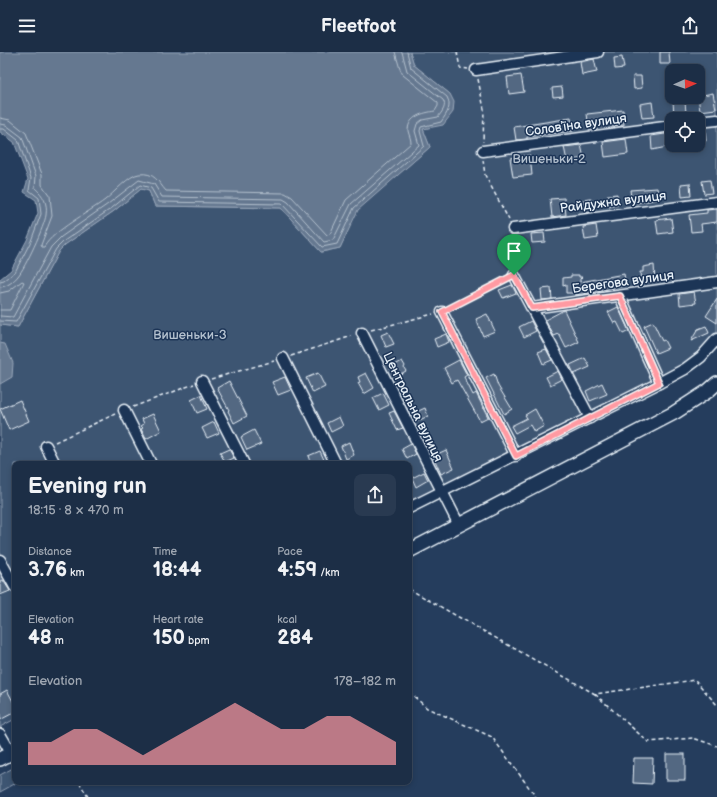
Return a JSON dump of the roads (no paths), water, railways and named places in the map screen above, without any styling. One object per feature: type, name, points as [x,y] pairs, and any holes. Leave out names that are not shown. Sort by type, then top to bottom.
[{"type":"street","points":[[476,70],[598,52]]},
{"type":"street","points":[[705,121],[717,120]]},
{"type":"street","name":"Соловʼїна вулиця","points":[[483,151],[665,127]]},
{"type":"street","name":"Райдужна вулиця","points":[[513,228],[717,202]]},
{"type":"street","points":[[514,275],[590,418]]},
{"type":"street","name":"Берегова вулиця","points":[[532,308],[717,282]]},
{"type":"street","points":[[620,296],[659,383]]},
{"type":"street","points":[[442,312],[516,456]]},
{"type":"street","name":"Центральна вулиця","points":[[362,333],[459,525]]},
{"type":"street","points":[[412,506],[516,456],[685,369],[701,357],[717,339]]},
{"type":"street","points":[[284,358],[335,461]]},
{"type":"street","points":[[202,381],[242,461]]},
{"type":"street","points":[[412,549],[674,414],[708,391],[717,383]]},
{"type":"street","points":[[124,410],[150,461]]},
{"type":"street","points":[[46,446],[54,461]]},
{"type":"street","points":[[0,560],[12,582]]},
{"type":"street","points":[[0,734],[9,754]]},
{"type":"water","points":[[0,52],[410,52],[414,65],[450,94],[454,102],[453,112],[443,125],[423,129],[430,147],[358,210],[340,248],[321,252],[281,208],[155,206],[149,191],[141,189],[114,211],[66,244],[59,251],[18,327],[0,325],[0,279],[11,270],[27,240],[38,213],[36,200],[24,192],[28,179],[14,142],[0,132]]},
{"type":"water","points":[[0,343],[5,344],[13,363],[12,377],[0,384]]},
{"type":"park label","name":"Вишеньки-2","points":[[549,159]]},
{"type":"park label","name":"Вишеньки-3","points":[[190,335]]}]
